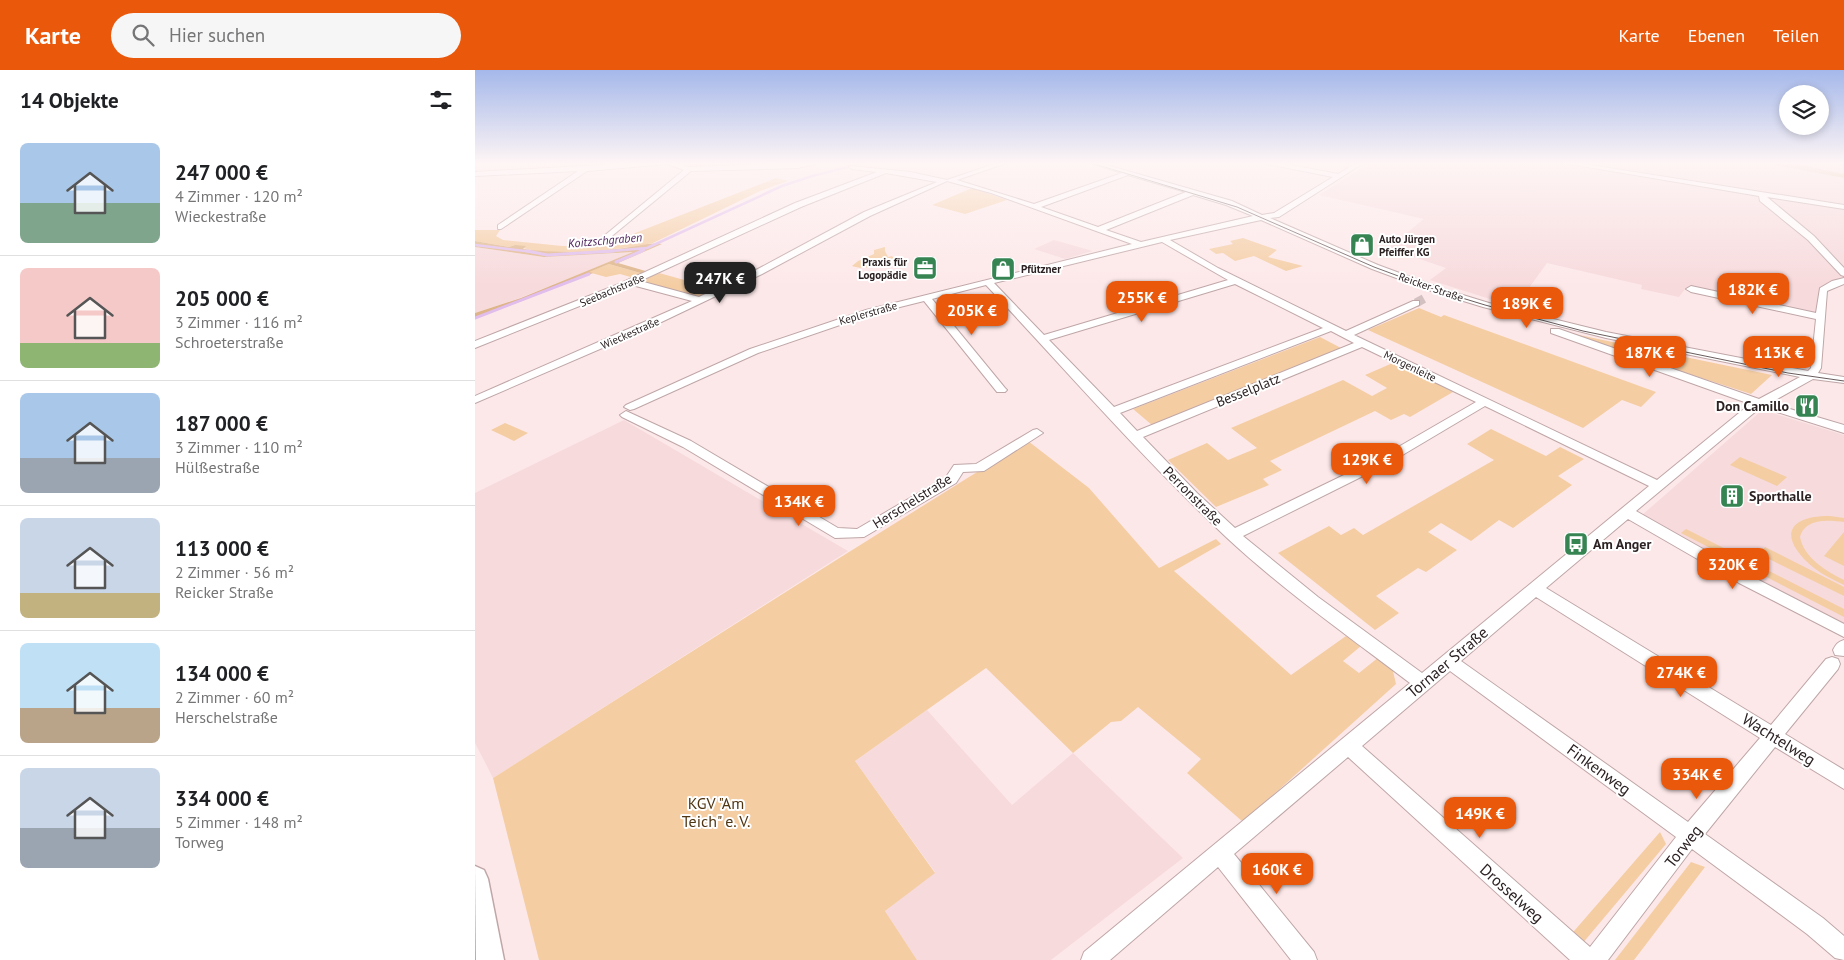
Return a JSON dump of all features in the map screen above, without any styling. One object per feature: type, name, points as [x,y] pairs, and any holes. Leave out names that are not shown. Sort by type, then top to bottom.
[{"type":"main road","points":[[475,879],[490,960]]},
{"type":"street","points":[[501,227],[535,204]]},
{"type":"street","points":[[607,238],[648,204]]},
{"type":"street","name":"Seebachstraße","points":[[475,345],[633,282],[804,204]]},
{"type":"street","name":"Wieckestraße","points":[[475,400],[590,351],[700,300],[771,266],[867,214],[892,204]]},
{"type":"street","points":[[1023,204],[1141,245]]},
{"type":"street","points":[[1033,207],[1043,204]]},
{"type":"street","points":[[1098,230],[1164,204]]},
{"type":"street","name":"Reicker Straße","points":[[1224,204],[1264,218],[1375,267],[1437,290],[1551,326]]},
{"type":"street","name":"Keplerstraße","points":[[628,411],[754,351],[832,323],[925,297],[1141,245],[1264,218],[1282,213],[1297,204]]},
{"type":"street","points":[[1770,204],[1811,238],[1844,273]]},
{"type":"street","points":[[1822,204],[1844,207]]},
{"type":"street","name":"Morgenleite","points":[[1164,240],[1235,281],[1660,486]]},
{"type":"street","points":[[1041,339],[1235,281]]},
{"type":"street","points":[[1810,376],[1816,368],[1819,317],[1823,290],[1835,283],[1844,281]]},
{"type":"street","points":[[633,282],[700,300]]},
{"type":"street","name":"Perronstraße","points":[[988,282],[1192,496],[1233,535],[1313,601],[1423,683]]},
{"type":"street","points":[[1691,289],[1819,317]]},
{"type":"street","points":[[1346,335],[1437,290]]},
{"type":"street","points":[[925,297],[1001,390]]},
{"type":"street","points":[[1551,326],[1810,376],[1844,380]]},
{"type":"street","points":[[1551,326],[1759,403],[1844,429]]},
{"type":"street","name":"Besselplatz","points":[[1112,412],[1331,328]]},
{"type":"street","name":"Besselplatz","points":[[1135,436],[1362,343]]},
{"type":"street","name":"Tornaer Straße","points":[[1092,960],[1751,408],[1810,376]]},
{"type":"street","points":[[1233,535],[1385,460],[1484,402]]},
{"type":"street","name":"Herschelstraße","points":[[628,411],[687,444],[835,533],[859,534],[951,480],[959,468],[979,468],[1037,433]]},
{"type":"street","points":[[1627,512],[1744,579],[1844,632]]},
{"type":"street","name":"Wachtelweg","points":[[1535,589],[1844,780]]},
{"type":"street","name":"Torweg","points":[[1594,960],[1690,836],[1774,736],[1839,653]]},
{"type":"street","name":"Finkenweg","points":[[1449,660],[1815,926],[1843,950]]},
{"type":"street","name":"Drosselweg","points":[[1349,746],[1587,960]]},
{"type":"street","points":[[1220,853],[1306,960]]},
{"type":"shaded area","points":[[1356,204],[1844,204],[1844,281],[1823,290],[1819,317],[1686,288],[1679,297],[1641,289],[1642,285],[1547,263],[1515,307],[1430,280],[1446,268],[1388,248],[1424,219]]},
{"type":"shaded area","points":[[1054,240],[1093,251],[1065,259],[1034,249]]},
{"type":"shaded area","points":[[475,241],[509,247],[515,245],[526,246],[523,249],[558,252],[581,252],[662,244],[618,263],[649,272],[644,274],[609,264],[589,272],[593,273],[475,319],[475,313],[521,298],[633,252],[544,257],[475,247]]},
{"type":"shaded area","points":[[475,247],[544,257],[634,252],[520,298],[475,313]]},
{"type":"shaded area","points":[[1760,412],[1769,412],[1844,435],[1844,625],[1642,515]]},
{"type":"shaded area","points":[[624,420],[848,551],[493,778],[475,743],[475,493]]},
{"type":"shaded area","points":[[927,710],[1012,805],[1073,753],[1183,858],[1051,960],[917,960],[885,911],[935,872],[855,761]]},
{"type":"green space","points":[[711,204],[734,204],[653,243],[603,250],[545,252],[515,245],[509,247],[475,241],[475,230],[500,230],[496,236],[503,240],[562,246],[602,246]]},
{"type":"green space","points":[[935,204],[996,204],[965,214],[932,205]]},
{"type":"green space","points":[[1243,238],[1277,250],[1268,257],[1303,266],[1286,271],[1254,256],[1235,261],[1223,253],[1216,254],[1209,249],[1233,244],[1230,241]]},
{"type":"green space","points":[[885,247],[888,257],[892,256],[897,262],[868,267],[852,266],[858,261],[874,254],[874,250]]},
{"type":"green space","points":[[609,264],[644,274],[634,278],[620,274],[606,277],[588,272]]},
{"type":"green space","points":[[659,273],[717,289],[700,297],[641,281]]},
{"type":"green space","points":[[1419,308],[1441,317],[1444,315],[1656,392],[1641,407],[1622,400],[1583,428],[1368,330]]},
{"type":"green space","points":[[1574,334],[1772,375],[1751,394],[1572,336]]},
{"type":"green space","points":[[1320,337],[1341,348],[1152,425],[1133,409]]},
{"type":"green space","points":[[1395,362],[1453,392],[1410,417],[1404,414],[1391,420],[1375,411],[1270,461],[1282,470],[1263,479],[1269,485],[1216,507],[1168,460],[1207,443],[1228,460],[1257,448],[1231,428],[1343,380],[1372,396],[1387,388],[1365,375]]},
{"type":"green space","points":[[505,423],[528,433],[514,441],[491,430]]},
{"type":"green space","points":[[1491,429],[1546,456],[1560,447],[1584,459],[1558,476],[1572,485],[1513,528],[1499,520],[1471,541],[1441,523],[1428,532],[1457,550],[1426,572],[1418,568],[1376,596],[1399,613],[1375,630],[1278,553],[1329,526],[1341,535],[1354,528],[1363,535],[1494,460],[1467,444]]},
{"type":"green space","name":"KGV \"Am Teich\" e. V.","points":[[1028,441],[1089,488],[1159,568],[1216,539],[1221,544],[1174,571],[1291,675],[1346,636],[1361,646],[1343,661],[1359,673],[1379,657],[1392,667],[1396,684],[1243,822],[1187,773],[1201,759],[1138,707],[1121,721],[1111,722],[1073,753],[986,668],[855,761],[935,873],[885,911],[917,960],[539,960],[493,778]]},
{"type":"green space","points":[[1740,457],[1787,477],[1777,486],[1730,465]]},
{"type":"green space","points":[[1830,516],[1844,518],[1844,522],[1825,521],[1812,523],[1807,526],[1800,537],[1802,545],[1811,557],[1823,568],[1844,580],[1844,585],[1814,568],[1803,558],[1792,539],[1795,525],[1803,520]]},
{"type":"green space","points":[[1686,529],[1844,609],[1844,617],[1681,533]]},
{"type":"green space","points":[[1844,532],[1844,566],[1824,556]]},
{"type":"green space","points":[[1765,547],[1844,587],[1844,596],[1759,554]]},
{"type":"green space","points":[[1660,832],[1666,844],[1582,944],[1568,938]]},
{"type":"green space","points":[[1691,862],[1705,867],[1634,960],[1615,960]]},
{"type":"waterway","name":"Koitzschgraben","points":[[606,251],[647,248],[744,204]]},
{"type":"waterway","name":"Koitzschgraben","points":[[475,245],[530,252]]},
{"type":"waterway","name":"Koitzschgraben","points":[[639,252],[644,250]]},
{"type":"waterway","name":"Koitzschgraben","points":[[530,252],[547,255],[606,251]]},
{"type":"waterway","name":"Koitzschgraben","points":[[600,252],[606,251]]},
{"type":"waterway","name":"Koitzschgraben","points":[[606,251],[614,251]]},
{"type":"waterway","points":[[616,262],[642,251]]},
{"type":"waterway","points":[[475,318],[589,274]]},
{"type":"tunnel","points":[[1416,303],[1425,298]]},
{"type":"tram line","points":[[1226,204],[1374,267],[1436,290],[1485,305],[1583,331],[1788,373],[1844,381]]},
{"type":"place","name":"Auto Jürgen Pfeiffer KG","points":[[1362,245]]},
{"type":"place","name":"Praxis für Logopädie","points":[[925,268]]},
{"type":"place","name":"Pfützner","points":[[1003,269]]},
{"type":"place","name":"Don Camillo","points":[[1807,406]]},
{"type":"place","name":"Sporthalle","points":[[1732,496]]},
{"type":"place","name":"Am Anger","points":[[1576,544]]}]
